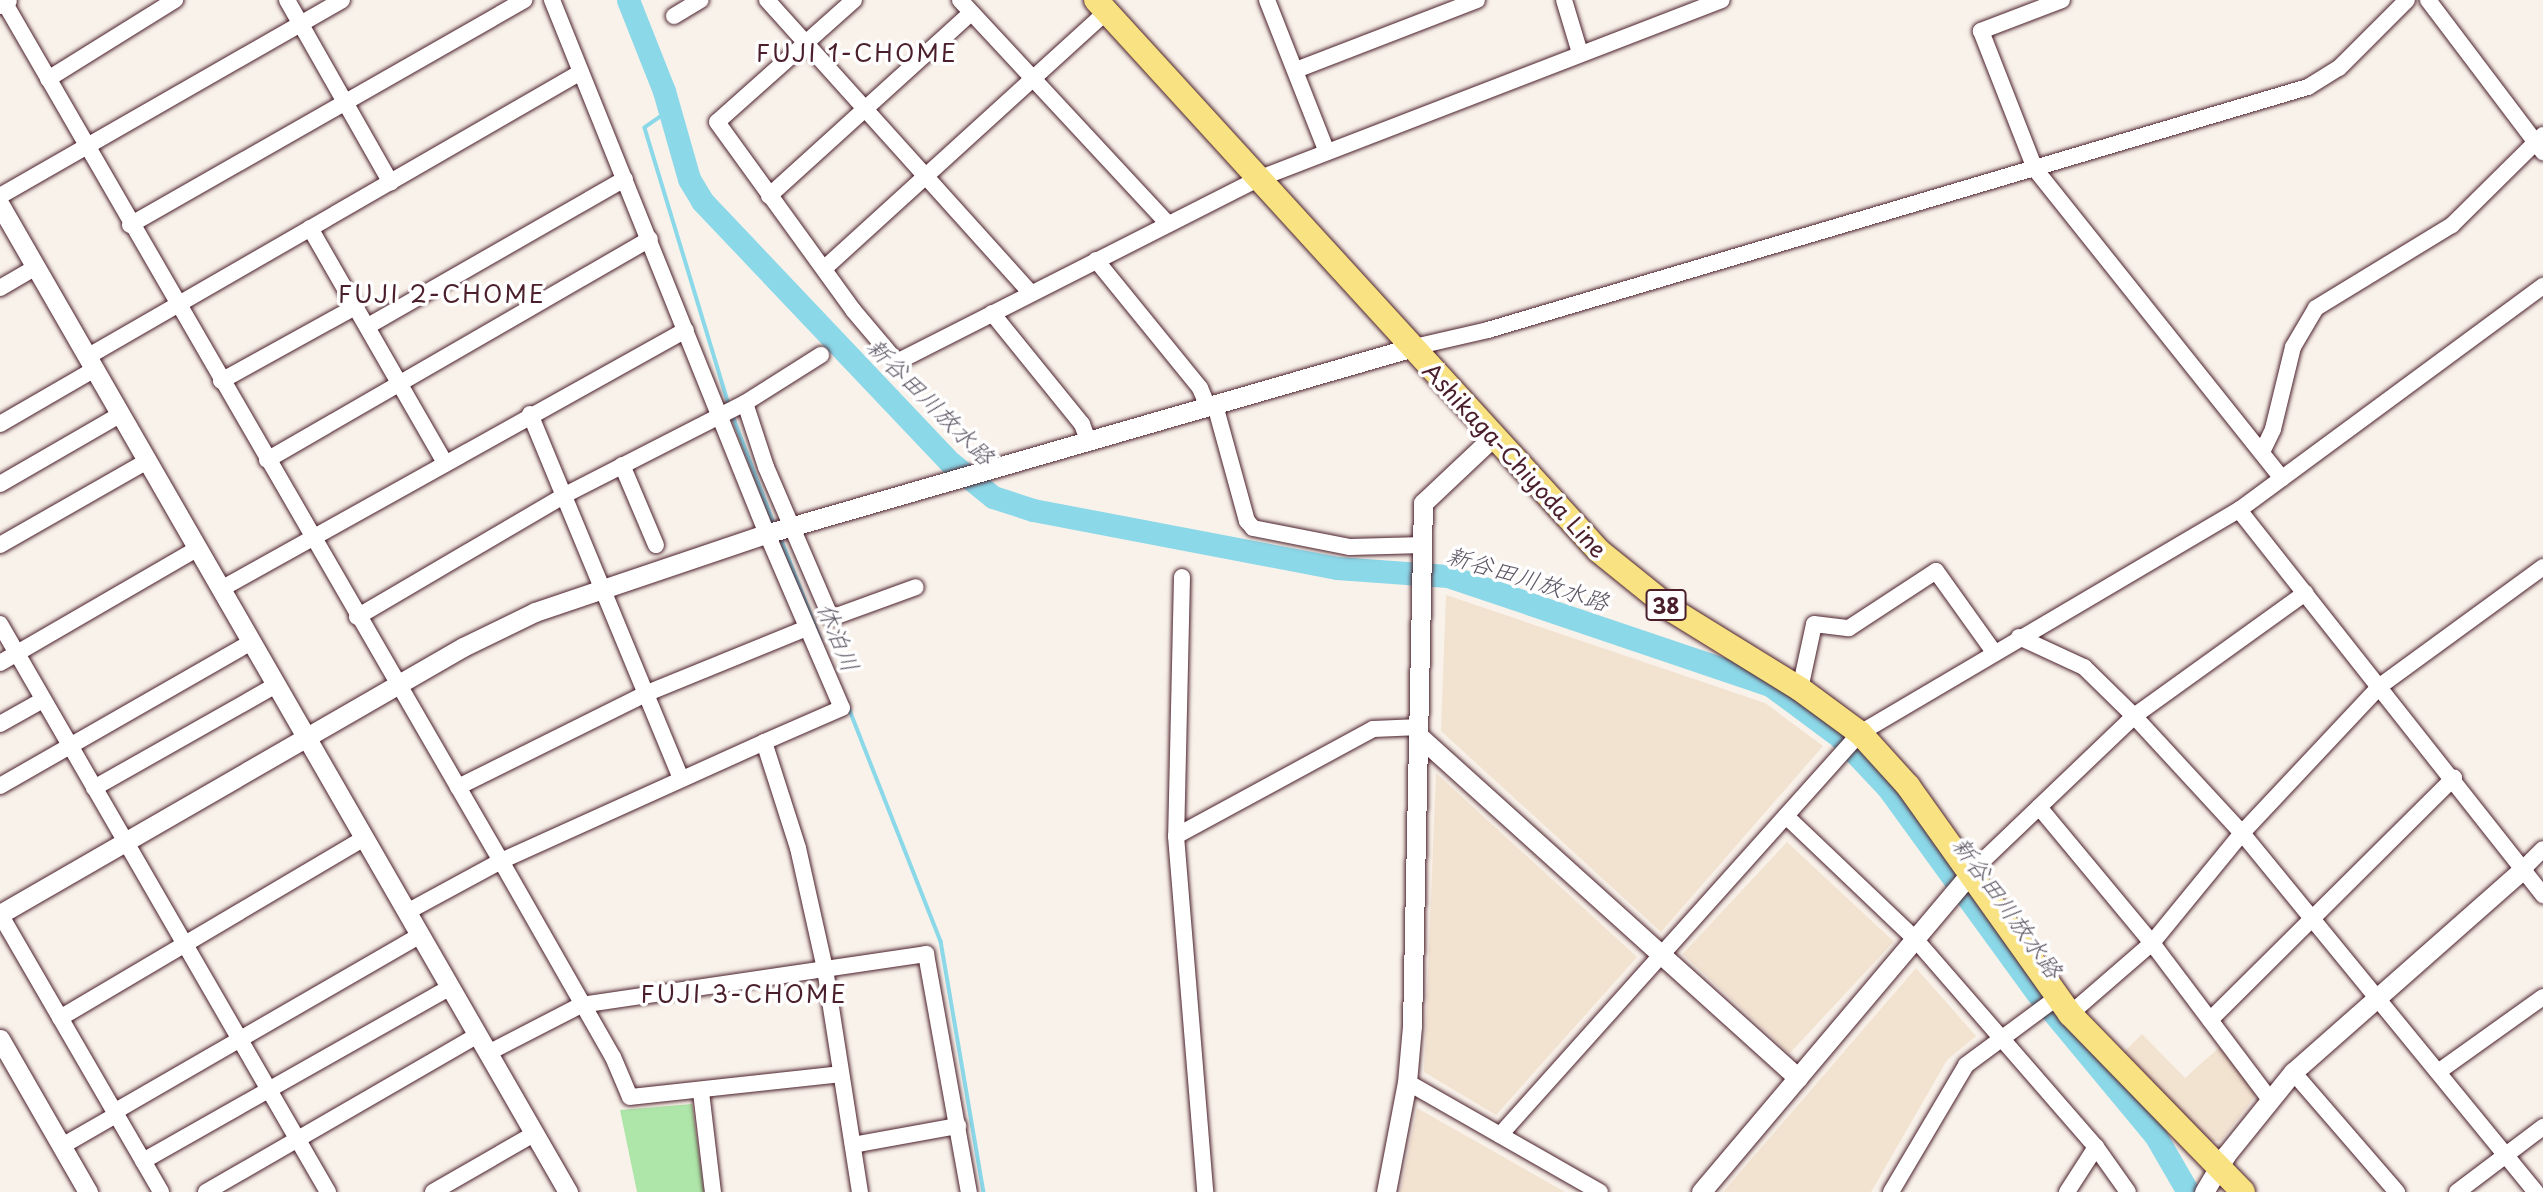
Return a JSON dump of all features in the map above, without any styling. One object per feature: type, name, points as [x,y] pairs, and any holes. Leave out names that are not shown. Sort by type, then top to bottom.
[{"type":"main road","name":"Ashikaga-Chiyoda Line","points":[[1101,6],[1492,438],[1599,551],[1672,610],[1800,689],[1860,733],[1908,786],[1968,876],[2060,1004],[2243,1192]]},
{"type":"street","points":[[48,79],[175,0]]},
{"type":"street","points":[[287,0],[391,183]]},
{"type":"street","points":[[0,196],[342,0]]},
{"type":"street","points":[[130,225],[524,0]]},
{"type":"street","points":[[552,0],[721,413],[778,531],[831,618],[916,587]]},
{"type":"street","points":[[674,16],[701,0]]},
{"type":"street","points":[[767,0],[1031,293]]},
{"type":"street","points":[[854,0],[717,122],[891,360],[897,362],[1258,179],[1580,52],[1722,0]]},
{"type":"street","points":[[960,0],[1167,224]]},
{"type":"street","points":[[1267,0],[1326,150]]},
{"type":"street","points":[[1296,71],[1477,0]]},
{"type":"street","points":[[1564,0],[1580,52]]},
{"type":"street","points":[[2062,0],[1981,31],[2035,169],[2282,478]]},
{"type":"street","points":[[161,1192],[0,914],[396,685],[535,612],[778,531],[951,484],[1410,348],[1488,330],[2308,87],[2339,68],[2407,0]]},
{"type":"street","points":[[2262,452],[2273,429],[2293,347],[2316,307],[2452,225],[2541,143],[2428,0]]},
{"type":"street","points":[[3,1],[396,685],[501,861],[630,1097],[701,1092],[841,1074]]},
{"type":"street","points":[[827,266],[1032,78],[1101,6]]},
{"type":"street","points":[[769,196],[971,13]]},
{"type":"street","points":[[0,424],[177,305],[581,72]]},
{"type":"street","points":[[369,326],[625,178]]},
{"type":"street","points":[[0,205],[568,1192]]},
{"type":"street","points":[[310,228],[369,326],[444,461]]},
{"type":"street","points":[[267,460],[650,239]]},
{"type":"street","points":[[1096,260],[1212,406],[1247,521],[1253,528],[1350,547],[1424,555]]},
{"type":"street","points":[[0,288],[36,267]]},
{"type":"street","points":[[1500,1135],[1860,733],[2019,637],[2239,510],[2543,286]]},
{"type":"street","points":[[221,381],[357,306]]},
{"type":"street","points":[[992,313],[1082,424],[1089,443]]},
{"type":"street","points":[[221,589],[444,461],[686,330]]},
{"type":"street","points":[[357,617],[563,496],[745,402],[821,355]]},
{"type":"street","points":[[407,912],[501,861],[842,708],[807,628],[778,531],[766,467],[745,402]]},
{"type":"street","points":[[0,484],[121,414]]},
{"type":"street","points":[[530,414],[681,779]]},
{"type":"street","points":[[1386,1192],[1407,1082],[1427,494],[1492,438]]},
{"type":"street","points":[[0,545],[147,461]]},
{"type":"street","points":[[622,465],[656,545]]},
{"type":"street","points":[[2239,510],[2454,778],[2543,895]]},
{"type":"street","points":[[0,663],[198,548]]},
{"type":"street","points":[[1891,1192],[1958,1075],[2033,1014],[2060,1004],[2152,943],[2242,833],[2380,686],[2543,567]]},
{"type":"street","points":[[1800,689],[1814,624],[1849,628],[1936,571],[1994,652]]},
{"type":"street","points":[[1182,576],[1176,836],[1205,1192]]},
{"type":"street","points":[[1701,1192],[1968,876],[2134,716],[2305,593]]},
{"type":"street","points":[[0,624],[328,1192]]},
{"type":"street","points":[[458,787],[645,694],[807,628]]},
{"type":"street","points":[[2019,637],[2084,667],[2134,716],[2242,833],[2536,1192]]},
{"type":"street","points":[[0,786],[251,642]]},
{"type":"street","points":[[94,788],[276,685]]},
{"type":"street","points":[[0,724],[43,700]]},
{"type":"street","points":[[1176,836],[1373,729],[1420,732],[1661,956],[1798,1077]]},
{"type":"street","points":[[764,742],[799,848],[825,969],[853,1145],[855,1191]]},
{"type":"street","points":[[2210,1020],[2454,778]]},
{"type":"street","points":[[2039,807],[2152,943],[2269,1098]]},
{"type":"street","points":[[1786,816],[1916,940],[2096,1147],[2128,1192]]},
{"type":"street","points":[[60,1018],[364,838]]},
{"type":"street","points":[[2204,1192],[2219,1166],[2269,1098],[2293,1072],[2543,849]]},
{"type":"street","points":[[62,1146],[239,1039],[420,935]]},
{"type":"street","points":[[488,1053],[581,1005],[926,954],[970,1192]]},
{"type":"street","points":[[143,1161],[450,987]]},
{"type":"street","points":[[2438,1072],[2543,997]]},
{"type":"street","points":[[205,1192],[478,1035]]},
{"type":"street","points":[[0,1039],[88,1192]]},
{"type":"street","points":[[2293,1072],[2397,1192]]},
{"type":"street","points":[[1407,1082],[1600,1192]]},
{"type":"street","points":[[701,1092],[713,1192]]},
{"type":"street","points":[[853,1145],[958,1126]]},
{"type":"street","points":[[2457,1192],[2543,1127]]},
{"type":"street","points":[[433,1192],[534,1133]]},
{"type":"street","points":[[2067,1192],[2096,1147]]},
{"type":"shaded area","points":[[1446,595],[1765,703],[1823,746],[1661,932],[1441,731]]},
{"type":"shaded area","points":[[1436,773],[1637,957],[1496,1115],[1424,1072]]},
{"type":"shaded area","points":[[1787,842],[1894,942],[1789,1053],[1683,954]]},
{"type":"shaded area","points":[[1916,968],[1976,1036],[1947,1060],[1871,1192],[1723,1192]]},
{"type":"shaded area","points":[[2142,1034],[2185,1078],[2222,1045],[2259,1091],[2221,1141],[2208,1141],[2123,1053]]},
{"type":"shaded area","points":[[1417,1108],[1565,1192],[1400,1192]]},
{"type":"green space","points":[[692,1104],[704,1192],[637,1192],[620,1110]]},
{"type":"waterway","name":"新谷田川放水路","points":[[628,0],[664,91],[689,179],[702,201],[951,463],[993,497],[1033,510],[1337,568],[1448,576],[1770,685],[1839,736],[1888,788],[2037,993],[2155,1135],[2188,1192]]},
{"type":"waterway","name":"休泊川","points":[[669,111],[645,128],[729,405]]},
{"type":"waterway","name":"休泊川","points":[[733,416],[775,526]]},
{"type":"waterway","name":"休泊川","points":[[780,536],[821,640]]},
{"type":"waterway","name":"休泊川","points":[[849,708],[941,941],[984,1192]]},
{"type":"district","name":"FUJI 1-CHOME","points":[[857,53]]},
{"type":"district","name":"FUJI 2-CHOME","points":[[442,294]]},
{"type":"district","name":"FUJI 3-CHOME","points":[[744,994]]}]
